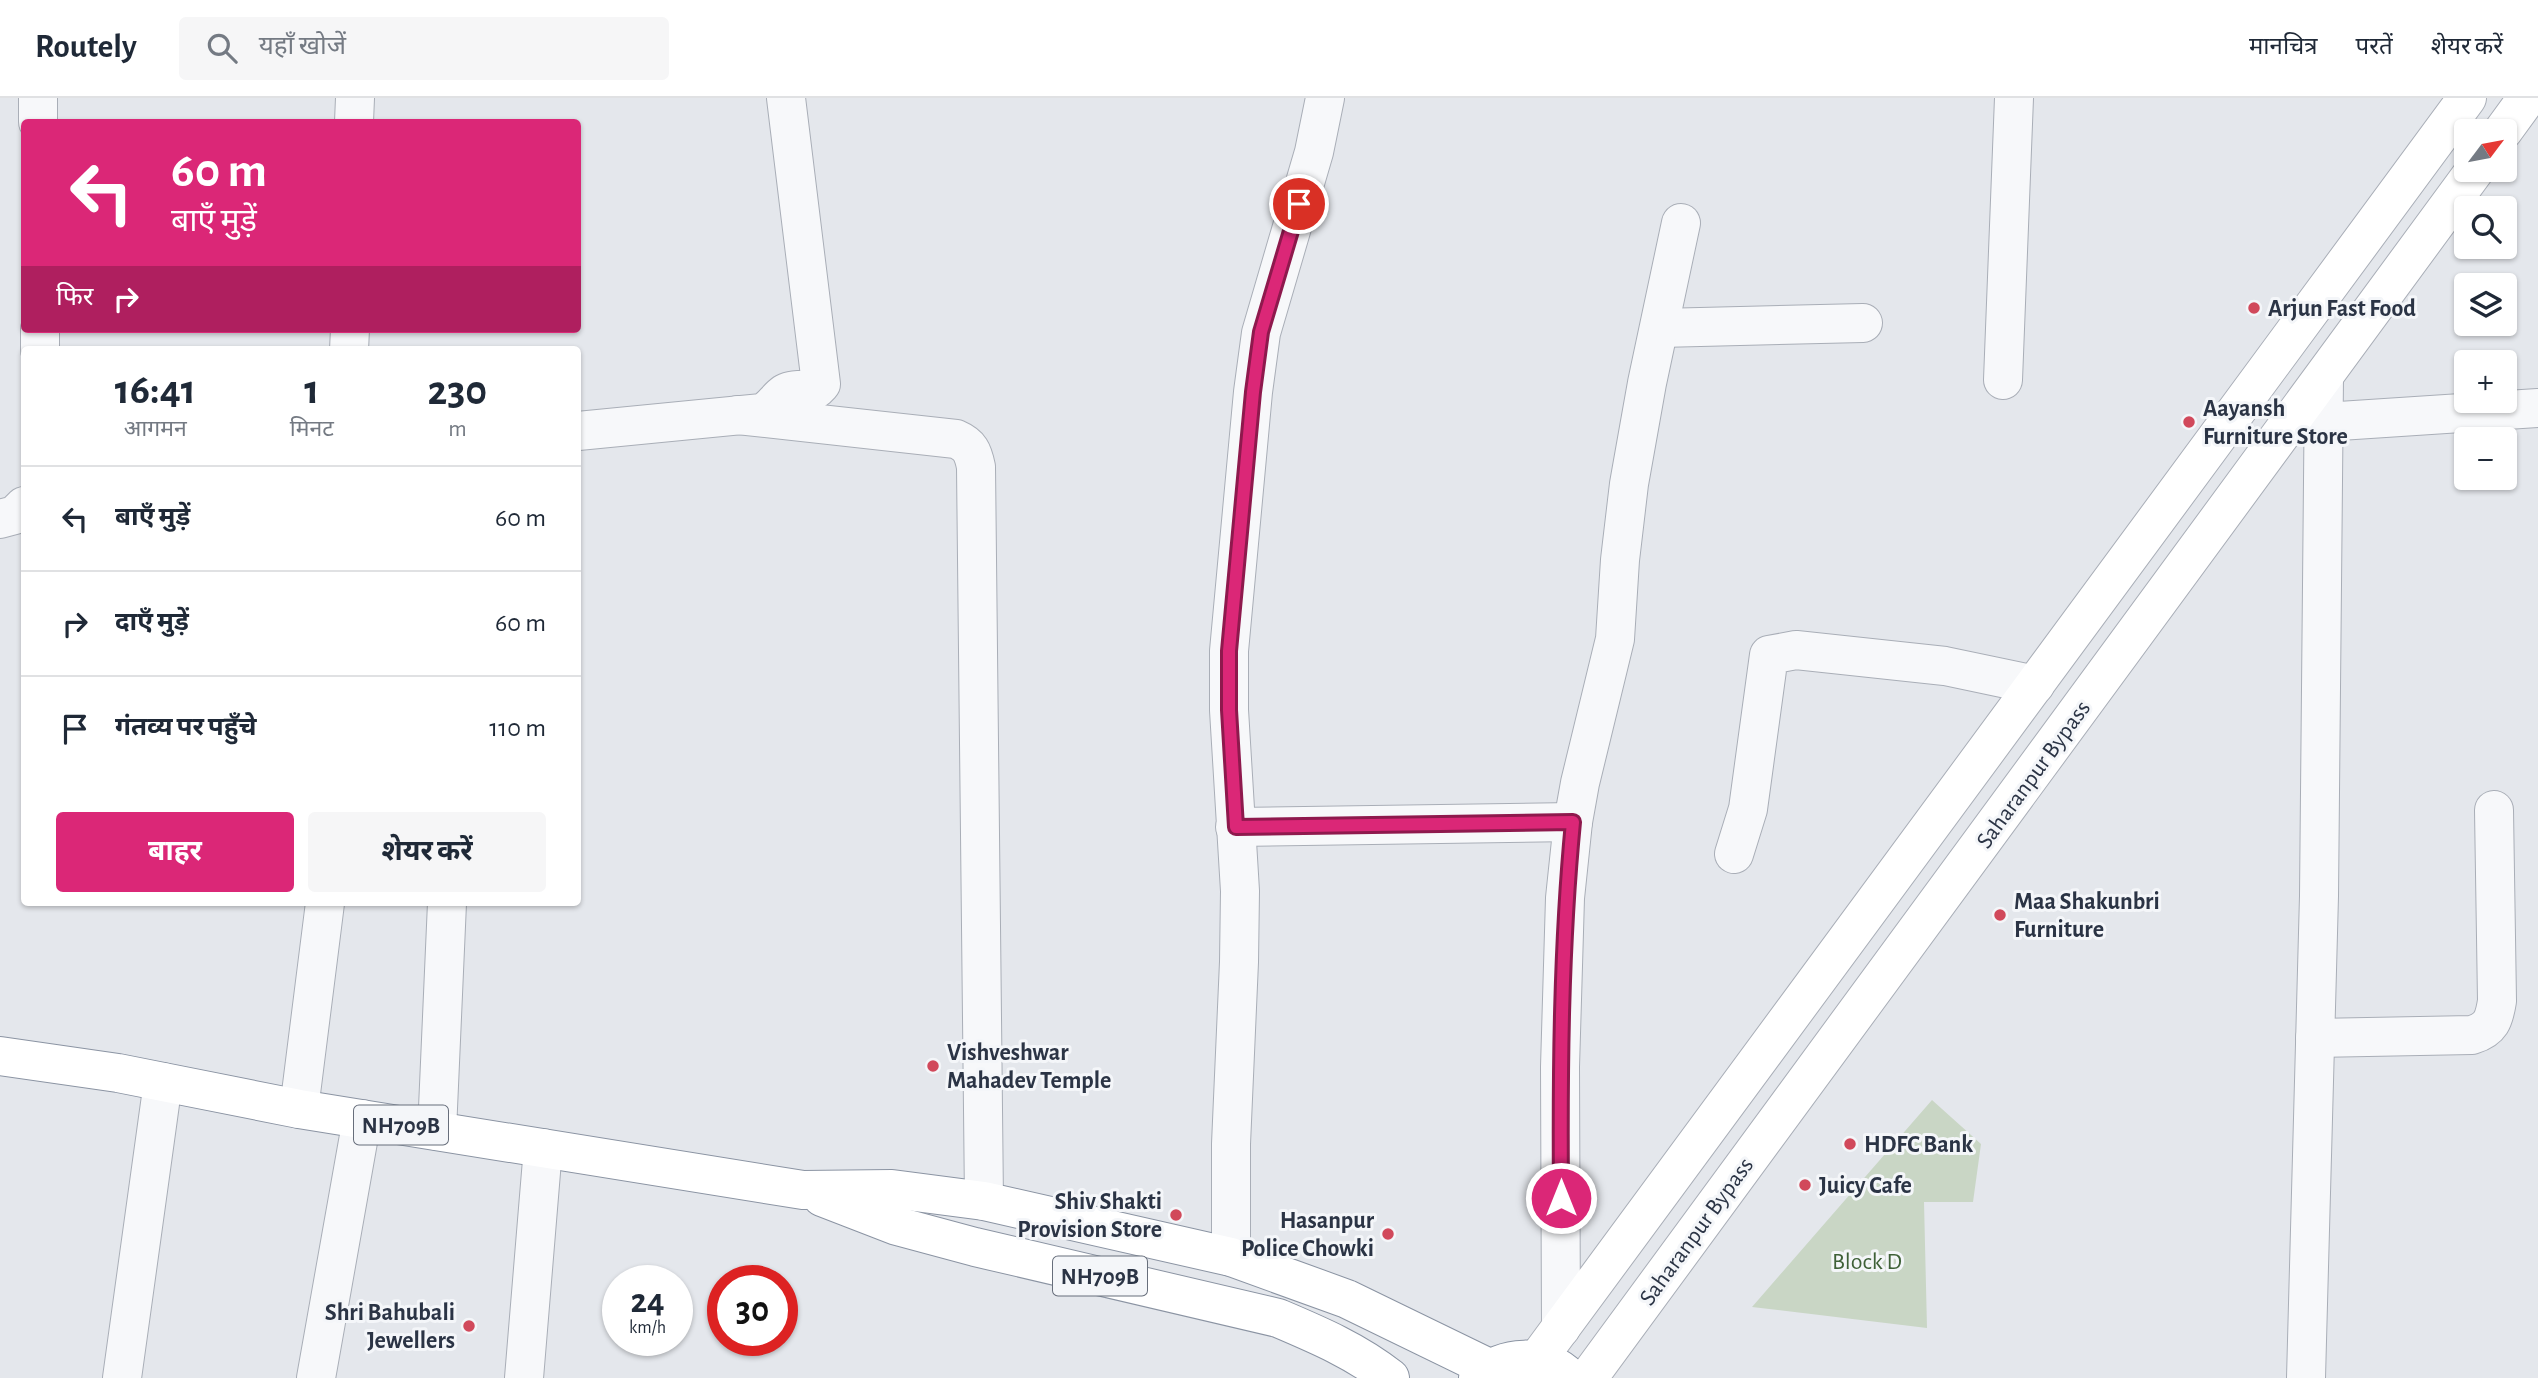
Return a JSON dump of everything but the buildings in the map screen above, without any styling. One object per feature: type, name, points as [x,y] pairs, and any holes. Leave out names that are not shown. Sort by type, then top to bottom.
[{"type":"main road","points":[[1554,1369],[1561,1328],[2466,98]]},
{"type":"main road","points":[[2512,119],[2527,98]]},
{"type":"main road","name":"Saharanpur Bypass","points":[[1588,1378],[2466,182]]},
{"type":"main road","name":"NH709B","points":[[0,1056],[163,1082],[299,1109],[803,1190],[892,1189],[984,1201],[1231,1257],[1347,1299],[1483,1373],[1512,1360],[1554,1369]]},
{"type":"main road","name":"NH709B","points":[[803,1190],[897,1226],[975,1247],[1278,1318],[1320,1335],[1357,1355],[1390,1378]]},
{"type":"street","points":[[38,98],[38,119]]},
{"type":"street","points":[[354,119],[355,98]]},
{"type":"street","points":[[581,431],[770,410],[783,394],[816,389],[821,384],[786,98]]},
{"type":"street","points":[[1231,1257],[1231,1144],[1240,891],[1229,710],[1229,651],[1261,332],[1314,152],[1325,98]]},
{"type":"street","points":[[2003,380],[2014,98]]},
{"type":"street","points":[[1561,1328],[1560,1041],[1565,898],[1573,822],[1615,639],[1620,560],[1629,485],[1647,383],[1681,223]]},
{"type":"street","points":[[1660,328],[1863,323]]},
{"type":"street","points":[[2306,1378],[2319,896],[2324,378]]},
{"type":"street","points":[[2324,422],[2538,408]]},
{"type":"street","points":[[738,415],[956,439],[968,444],[974,454],[984,1201]]},
{"type":"street","points":[[0,519],[15,515],[21,509]]},
{"type":"street","points":[[1734,854],[1748,809],[1769,655],[1796,650],[1945,666],[2035,685]]},
{"type":"street","points":[[2315,1038],[2472,1035],[2486,1030],[2494,1019],[2497,1001],[2494,810]]},
{"type":"street","points":[[1236,827],[1573,822]]},
{"type":"street","points":[[299,1109],[325,906]]},
{"type":"street","points":[[437,1131],[447,906]]},
{"type":"street","points":[[122,1378],[163,1082]]},
{"type":"street","points":[[316,1378],[362,1119]]},
{"type":"street","points":[[524,1378],[543,1148]]},
{"type":"green space","name":"Block D","points":[[1932,1100],[1981,1144],[1973,1202],[1924,1202],[1927,1328],[1752,1307]]},
{"type":"place","name":"Arjun Fast Food","points":[[2254,308]]},
{"type":"place","name":"Aayansh Furniture Store","points":[[2189,422]]},
{"type":"place","name":"Maa Shakunbri Furniture","points":[[2000,915]]},
{"type":"place","name":"Vishveshwar Mahadev Temple","points":[[933,1066]]},
{"type":"place","name":"HDFC Bank","points":[[1850,1144]]},
{"type":"place","name":"Juicy Cafe","points":[[1805,1185]]},
{"type":"place","name":"Shiv Shakti Provision Store","points":[[1176,1215]]},
{"type":"place","name":"Hasanpur Police Chowki","points":[[1388,1234]]},
{"type":"place","name":"Shri Bahubali Jewellers","points":[[469,1326]]},
{"type":"route","points":[[1299,204],[1261,332],[1253,392],[1229,651],[1229,710],[1236,827],[1573,822],[1565,898],[1562,964],[1561,1198]]}]
